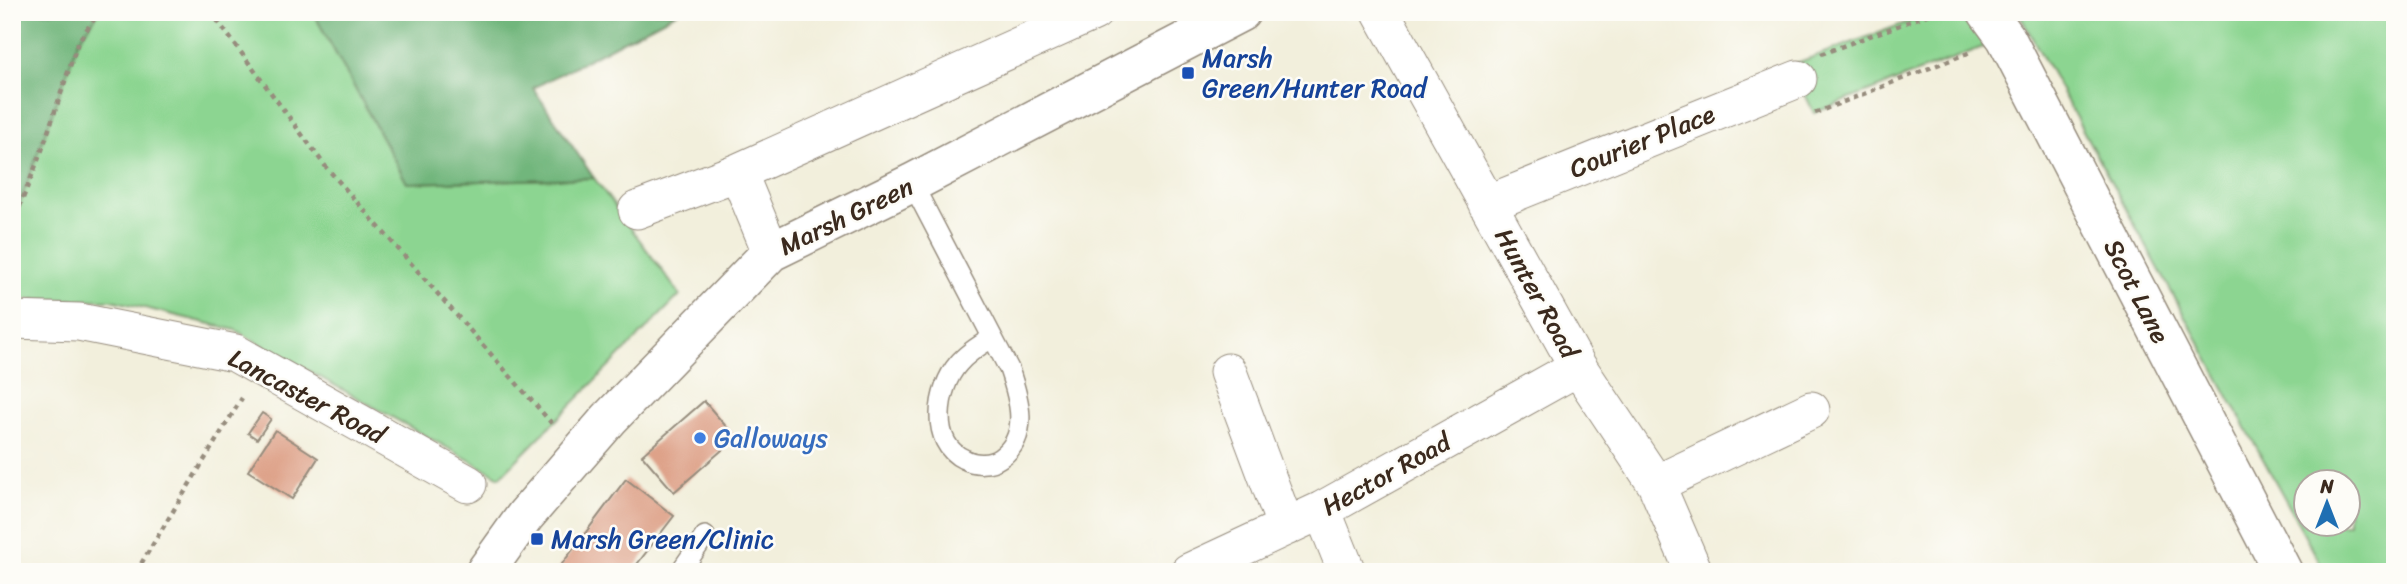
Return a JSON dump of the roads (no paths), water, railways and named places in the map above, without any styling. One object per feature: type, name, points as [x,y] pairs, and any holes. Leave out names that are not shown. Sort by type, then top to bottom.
[{"type":"street","points":[[637,210],[738,172],[1094,12]]},
{"type":"street","name":"Hunter Road","points":[[1381,12],[1578,367],[1656,484],[1695,572]]},
{"type":"street","name":"Marsh Green","points":[[485,572],[525,516],[609,419],[771,252],[912,183],[1229,15]]},
{"type":"street","name":"Scot Lane","points":[[1996,25],[2283,572]]},
{"type":"street","name":"Courier Place","points":[[1487,204],[1798,79]]},
{"type":"street","points":[[738,172],[771,252]]},
{"type":"street","name":"Lancaster Road","points":[[12,320],[79,322],[235,353],[468,484]]},
{"type":"street","name":"Hector Road","points":[[1189,572],[1322,510],[1578,367]]},
{"type":"street","points":[[1228,372],[1286,527]]},
{"type":"street","points":[[1656,484],[1811,410]]},
{"type":"street","points":[[1322,510],[1347,572]]},
{"type":"lane","points":[[912,183],[1009,369],[1018,394],[1021,415],[1017,436],[1010,452],[995,462],[980,464],[964,460],[952,451],[940,420],[941,400],[946,380],[958,363],[992,338]]},
{"type":"lane","points":[[680,572],[705,536]]},
{"type":"place","name":"Marsh Green/Hunter Road","points":[[1188,73]]},
{"type":"place","name":"Galloways","points":[[700,438]]},
{"type":"place","name":"Marsh Green/Clinic","points":[[537,539]]}]
